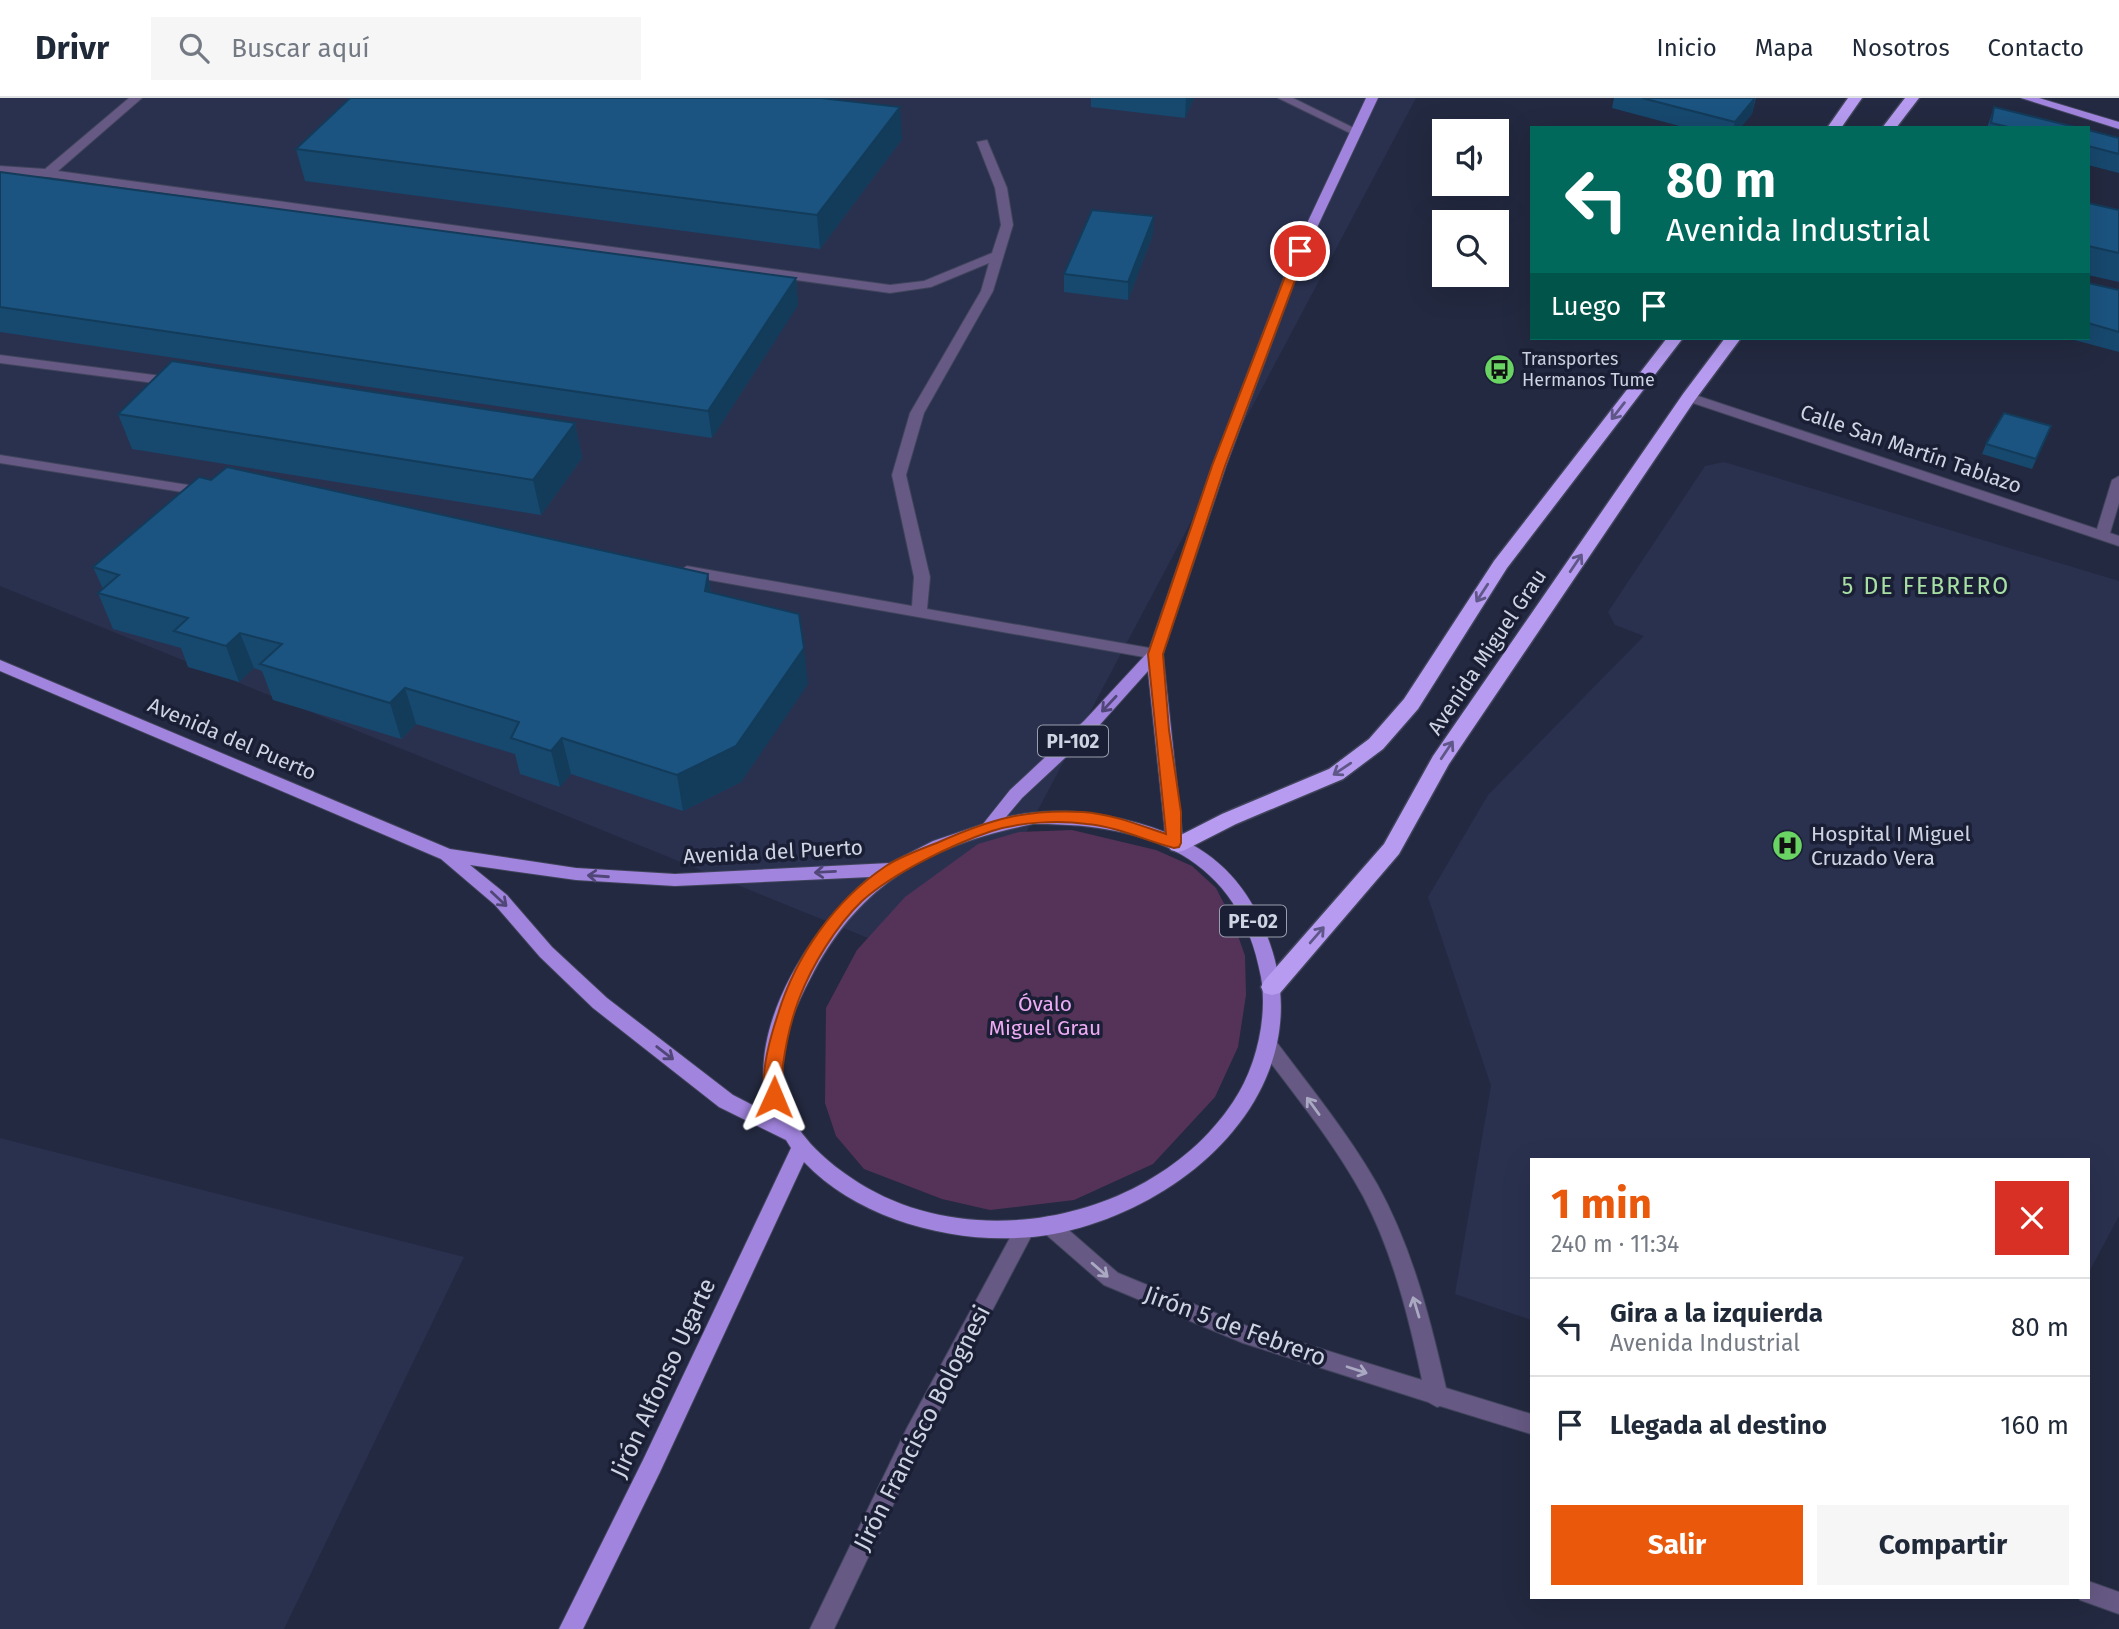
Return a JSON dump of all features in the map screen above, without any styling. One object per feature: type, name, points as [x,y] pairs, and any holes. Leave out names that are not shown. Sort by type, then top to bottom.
[{"type":"highway","points":[[1835,126],[1855,98]]},
{"type":"highway","points":[[1891,126],[1912,98]]},
{"type":"highway","name":"Avenida Miguel Grau","points":[[1176,844],[1336,774],[1376,744],[1411,704],[1500,565],[1673,340]]},
{"type":"highway","name":"Avenida Miguel Grau","points":[[1272,987],[1392,849],[1440,761],[1689,397],[1732,340]]},
{"type":"main road","name":"PI-102","points":[[1176,844],[1161,730],[1155,654],[1219,466],[1300,251],[1372,98]]},
{"type":"main road","points":[[2027,98],[2119,125]]},
{"type":"main road","name":"PI-102","points":[[990,826],[1016,794],[1090,725],[1155,654]]},
{"type":"main road","name":"Avenida del Puerto","points":[[0,665],[447,855],[576,874],[675,880],[894,869]]},
{"type":"main road","name":"PE-02","points":[[1033,818],[1084,818],[1117,823],[1176,844],[1201,859],[1229,882],[1249,908],[1272,987],[1268,1045],[1249,1094],[1219,1136],[1185,1167],[1148,1191],[1106,1211],[1025,1229],[975,1229],[911,1215],[858,1193],[824,1171],[795,1141],[774,1097],[774,1068],[780,1034],[791,997],[826,935],[856,898],[894,869],[990,826],[1033,818]]},
{"type":"main road","name":"Avenida del Puerto","points":[[447,855],[501,900],[546,952],[600,1003],[726,1101],[795,1141]]},
{"type":"main road","name":"Jirón Alfonso Ugarte","points":[[571,1629],[652,1465],[795,1141]]},
{"type":"street","points":[[48,173],[136,98]]},
{"type":"street","points":[[1284,98],[1356,132]]},
{"type":"street","points":[[919,612],[922,577],[899,475],[917,413],[987,291],[1007,225],[1001,188],[983,142]]},
{"type":"street","points":[[0,170],[48,173],[890,289],[927,284],[998,255]]},
{"type":"street","points":[[0,359],[192,384]]},
{"type":"street","name":"Calle San Martín Tablazo","points":[[1689,397],[2119,541]]},
{"type":"street","points":[[0,459],[218,494]]},
{"type":"street","points":[[2102,535],[2119,480]]},
{"type":"street","points":[[665,568],[1155,654]]},
{"type":"street","points":[[1268,1045],[1357,1166],[1396,1244],[1423,1331],[1437,1397]]},
{"type":"street","name":"Jirón 5 de Febrero","points":[[1049,1225],[1111,1279],[1244,1334],[1437,1397],[1530,1424]]},
{"type":"street","name":"Jirón Francisco Bolognesi","points":[[822,1629],[915,1435],[1025,1229]]},
{"type":"street","points":[[2090,1593],[2119,1603]]},
{"type":"shaded area","points":[[0,98],[1416,98],[952,972],[0,586]]},
{"type":"shaded area","name":"Hospital I Miguel Cruzado Vera","points":[[1724,462],[2119,581],[2119,1216],[2090,1270],[2090,1158],[1530,1158],[1530,1320],[1455,1294],[1491,1086],[1428,897],[1488,795],[1644,636],[1615,625],[1608,612],[1705,466]]},
{"type":"shaded area","points":[[0,1138],[464,1257],[284,1629],[0,1629]]},
{"type":"green space","name":"Óvalo Miguel Grau","points":[[1072,830],[1156,850],[1192,866],[1216,888],[1233,921],[1245,956],[1246,995],[1238,1047],[1215,1097],[1153,1164],[1074,1200],[990,1210],[942,1199],[864,1169],[836,1136],[825,1103],[826,1008],[857,950],[905,897],[978,844],[1019,832]]},
{"type":"building","points":[[350,98],[821,98],[900,107],[817,215],[296,149]]},
{"type":"building","points":[[1642,98],[1755,98],[1735,122]]},
{"type":"building","points":[[1994,107],[2071,126],[2004,126],[1991,123]]},
{"type":"building","points":[[2090,131],[2119,138],[2119,154],[2090,147]]},
{"type":"building","points":[[0,172],[796,278],[708,411],[0,307]]},
{"type":"building","points":[[2090,203],[2119,210],[2119,253],[2090,246]]},
{"type":"building","points":[[1092,210],[1154,216],[1128,282],[1064,274]]},
{"type":"building","points":[[2090,283],[2119,290],[2119,332],[2090,324]]},
{"type":"building","points":[[172,361],[575,423],[533,480],[118,414]]},
{"type":"building","points":[[2004,413],[2051,426],[2036,459],[1986,444]]},
{"type":"building","points":[[227,467],[708,574],[705,591],[799,614],[804,648],[736,746],[677,775],[562,738],[551,751],[511,738],[519,722],[405,688],[390,703],[260,664],[282,644],[240,633],[226,646],[174,631],[188,618],[98,593],[119,575],[93,567],[199,477],[211,480]]},
{"type":"place","name":"Transportes Hermanos Tume","points":[[1499,369]]},
{"type":"place","name":"Hospital I Miguel Cruzado Vera","points":[[1788,846]]},
{"type":"district","name":"5 DE FEBRERO","points":[[1926,586]]},
{"type":"route","points":[[774,1097],[774,1068],[791,997],[819,944],[856,898],[894,869],[930,850],[990,826],[1033,818],[1084,818],[1117,823],[1174,843],[1173,812],[1161,730],[1155,654],[1219,466],[1300,251]]}]
